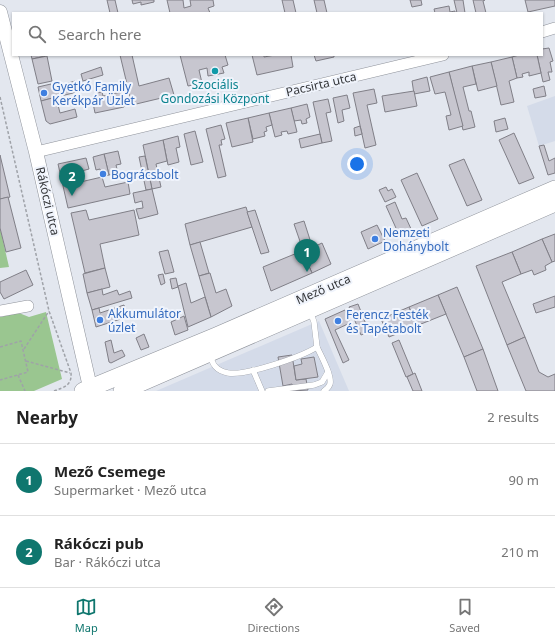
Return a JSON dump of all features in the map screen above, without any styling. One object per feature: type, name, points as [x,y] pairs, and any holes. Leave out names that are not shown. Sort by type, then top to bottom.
[{"type":"main road","name":"Mező utca","points":[[122,391],[210,352],[304,304],[555,189]]},
{"type":"main road","name":"Mező utca","points":[[88,390],[216,336],[304,304],[555,203]]},
{"type":"street","name":"Rákóczi utca","points":[[0,12],[36,152],[88,390]]},
{"type":"street","points":[[543,32],[555,28]]},
{"type":"street","name":"Pacsirta utca","points":[[36,152],[439,56]]},
{"type":"street","points":[[0,311],[28,306]]},
{"type":"lane","points":[[304,304],[314,322],[317,347],[328,372],[330,382],[328,388],[324,391]]},
{"type":"lane","points":[[216,336],[210,347],[211,361],[213,365],[222,371],[229,373],[253,370],[293,359],[317,347]]},
{"type":"lane","points":[[253,370],[262,391]]},
{"type":"lane","points":[[268,391],[314,385],[322,382],[328,372]]},
{"type":"path","points":[[0,97],[49,310],[71,373],[71,379],[68,385],[54,391]]},
{"type":"path","points":[[23,350],[49,310]]},
{"type":"path","points":[[0,347],[21,341],[28,372],[0,380]]},
{"type":"path","points":[[26,361],[71,373]]},
{"type":"path","points":[[18,375],[25,391]]},
{"type":"shaded area","points":[[555,96],[555,141],[539,146],[527,106]]},
{"type":"shaded area","points":[[319,321],[349,391],[156,391]]},
{"type":"green space","points":[[0,228],[9,267],[0,268]]},
{"type":"green space","points":[[46,312],[62,379],[34,391],[0,391],[0,317],[19,313],[29,317]]},
{"type":"building","points":[[107,0],[115,0],[118,12],[110,12]]},
{"type":"building","points":[[132,0],[154,0],[154,2],[141,5],[141,2],[133,4]]},
{"type":"building","points":[[167,0],[183,0],[184,8],[191,6],[190,0],[213,0],[214,6],[208,8],[210,12],[170,12]]},
{"type":"building","points":[[282,0],[293,0],[296,12],[285,12]]},
{"type":"building","points":[[314,0],[324,0],[327,12],[317,12]]},
{"type":"building","points":[[410,0],[421,0],[422,5],[412,7]]},
{"type":"building","points":[[454,0],[463,0],[465,12],[457,12]]},
{"type":"building","points":[[473,0],[485,0],[483,1],[486,12],[476,12]]},
{"type":"building","points":[[525,0],[555,0],[555,6],[528,12]]},
{"type":"building","points":[[449,6],[450,12],[435,12],[434,9]]},
{"type":"building","points":[[549,48],[553,61],[550,62],[552,72],[548,72],[550,80],[543,82],[537,56],[543,56],[543,49]]},
{"type":"building","points":[[31,56],[45,56],[32,59]]},
{"type":"building","points":[[47,56],[52,81],[38,84],[32,59]]},
{"type":"building","points":[[120,56],[132,56],[139,86],[169,78],[174,95],[132,105]]},
{"type":"building","name":"Szociális Gondozási Központ","points":[[180,56],[225,56],[228,65],[222,67],[224,73],[208,76],[207,68],[199,70],[202,83],[188,86]]},
{"type":"building","points":[[252,56],[291,56],[293,67],[257,75]]},
{"type":"building","points":[[314,56],[334,56],[334,57],[316,61]]},
{"type":"building","points":[[537,56],[541,73],[529,76],[529,72],[522,74],[523,77],[517,78],[512,57]]},
{"type":"building","points":[[512,57],[517,78],[509,81],[514,102],[501,105],[491,62]]},
{"type":"building","points":[[491,62],[497,86],[478,91],[472,66]]},
{"type":"building","points":[[472,66],[476,84],[463,87],[475,127],[463,130],[449,72]]},
{"type":"building","points":[[101,67],[103,75],[83,81],[81,74]]},
{"type":"building","points":[[449,72],[463,126],[449,130],[446,116],[451,115],[445,92],[435,94],[430,77]]},
{"type":"building","points":[[427,77],[430,91],[414,94],[412,81]]},
{"type":"building","points":[[75,81],[76,84],[83,82],[85,90],[41,101],[38,87],[51,84],[52,88]]},
{"type":"building","points":[[544,86],[546,96],[535,98],[533,89]]},
{"type":"building","points":[[374,89],[377,103],[367,105],[376,145],[365,148],[353,93]]},
{"type":"building","points":[[414,91],[417,106],[385,112],[382,96]]},
{"type":"building","points":[[102,92],[103,96],[121,92],[124,107],[95,113],[92,98],[97,97],[96,93]]},
{"type":"building","points":[[347,95],[350,108],[342,110],[344,121],[338,123],[333,98]]},
{"type":"building","points":[[56,97],[60,113],[75,109],[77,117],[50,124],[46,121],[41,101]]},
{"type":"building","points":[[328,99],[331,112],[326,113],[332,141],[322,143],[313,102]]},
{"type":"building","points":[[307,104],[310,117],[306,119],[307,123],[302,124],[301,120],[294,121],[291,108]]},
{"type":"building","points":[[291,108],[297,132],[288,134],[287,131],[281,132],[282,135],[275,137],[269,113]]},
{"type":"building","points":[[269,113],[272,125],[266,127],[267,131],[264,132],[265,136],[253,139],[248,118]]},
{"type":"building","points":[[248,118],[253,142],[232,147],[226,123]]},
{"type":"building","points":[[505,118],[508,129],[496,132],[494,121]]},
{"type":"building","points":[[221,125],[225,139],[221,140],[222,145],[219,145],[226,176],[218,178],[206,129]]},
{"type":"building","points":[[360,126],[362,134],[355,136],[354,128]]},
{"type":"building","points":[[195,131],[203,162],[191,165],[184,134]]},
{"type":"building","points":[[514,133],[534,178],[519,184],[499,140]]},
{"type":"building","points":[[320,134],[322,143],[301,148],[299,139]]},
{"type":"building","points":[[178,136],[180,147],[176,148],[179,162],[168,165],[163,140]]},
{"type":"building","points":[[163,140],[167,161],[156,164],[161,187],[152,189],[143,145]]},
{"type":"building","points":[[544,145],[549,161],[555,158],[555,173],[548,175],[539,146]]},
{"type":"building","points":[[118,151],[121,164],[116,165],[118,173],[109,175],[104,154]]},
{"type":"building","points":[[104,154],[109,175],[102,177],[100,169],[96,170],[93,157]]},
{"type":"building","points":[[0,155],[10,197],[0,199]]},
{"type":"building","points":[[145,156],[152,189],[146,190],[139,157]]},
{"type":"building","points":[[86,158],[89,169],[78,172],[81,182],[63,186],[58,164]]},
{"type":"building","points":[[464,159],[482,200],[467,206],[449,165]]},
{"type":"building","points":[[417,173],[438,219],[422,226],[401,180]]},
{"type":"building","points":[[102,177],[105,187],[128,182],[130,194],[68,208],[63,186]]},
{"type":"building","points":[[386,187],[388,191],[392,189],[396,197],[385,202],[379,190]]},
{"type":"building","points":[[152,189],[158,214],[139,219],[136,209],[143,208],[142,201],[135,203],[133,193]]},
{"type":"building","points":[[8,197],[21,248],[6,252],[0,228],[0,199]]},
{"type":"building","points":[[395,202],[402,219],[406,218],[412,231],[400,237],[386,206]]},
{"type":"building","points":[[246,207],[252,227],[190,245],[185,224]]},
{"type":"building","points":[[86,210],[89,220],[134,210],[139,235],[100,244],[105,268],[85,273],[71,213]]},
{"type":"building","points":[[255,210],[269,252],[261,254],[247,212]]},
{"type":"building","points":[[304,221],[312,246],[303,250],[294,224]]},
{"type":"building","points":[[377,225],[385,241],[368,249],[361,232]]},
{"type":"building","points":[[555,234],[555,261],[552,262],[542,239]]},
{"type":"building","points":[[542,239],[552,262],[545,266],[546,270],[534,275],[532,270],[521,274],[512,252]]},
{"type":"building","points":[[200,242],[209,273],[199,276],[190,245]]},
{"type":"building","points":[[322,243],[331,264],[312,273],[303,252]]},
{"type":"building","points":[[168,250],[174,272],[165,274],[159,252]]},
{"type":"building","points":[[302,251],[312,273],[271,291],[263,267]]},
{"type":"building","points":[[512,252],[521,274],[502,282],[525,337],[507,345],[476,266]]},
{"type":"building","points":[[105,268],[110,287],[87,293],[83,274]]},
{"type":"building","points":[[26,270],[33,285],[4,299],[0,292],[0,282]]},
{"type":"building","points":[[210,273],[216,293],[226,289],[232,306],[211,317],[199,276]]},
{"type":"building","points":[[163,274],[165,283],[161,285],[158,275]]},
{"type":"building","points":[[176,278],[178,287],[172,289],[170,279]]},
{"type":"building","points":[[186,283],[191,303],[205,297],[211,317],[188,327],[178,286]]},
{"type":"building","points":[[457,287],[483,349],[464,357],[438,295]]},
{"type":"building","points":[[102,289],[103,295],[117,290],[119,295],[130,291],[132,298],[92,310],[87,293]]},
{"type":"building","points":[[438,295],[446,314],[416,326],[409,307]]},
{"type":"building","points":[[555,296],[555,307],[536,313],[533,304]]},
{"type":"building","points":[[358,304],[369,332],[361,335],[349,307]]},
{"type":"building","points":[[124,305],[127,317],[96,327],[92,310],[99,308],[100,313]]},
{"type":"building","points":[[409,307],[416,326],[389,337],[381,319]]},
{"type":"building","points":[[345,310],[350,323],[335,330],[349,360],[343,363],[325,319]]},
{"type":"building","points":[[184,316],[188,330],[175,335],[171,322]]},
{"type":"building","points":[[144,334],[149,347],[141,350],[136,338]]},
{"type":"building","points":[[525,337],[539,372],[548,377],[555,374],[555,391],[526,391],[507,345]]},
{"type":"building","points":[[111,340],[114,353],[122,350],[125,356],[111,363],[109,362],[105,342]]},
{"type":"building","points":[[399,340],[413,374],[406,377],[392,343]]},
{"type":"building","points":[[483,349],[498,391],[477,391],[464,357]]},
{"type":"building","points":[[292,355],[296,380],[306,379],[308,390],[293,391],[292,384],[283,386],[278,357]]},
{"type":"building","points":[[314,357],[318,377],[296,380],[294,366],[302,364],[301,359]]},
{"type":"building","points":[[415,373],[422,391],[413,391],[407,377]]},
{"type":"place","name":"Szociális Gondozási Központ","points":[[215,71]]},
{"type":"place","name":"Gyetkó Family Kerékpár Üzlet","points":[[44,93]]},
{"type":"place","name":"Bográcsbolt","points":[[103,174]]},
{"type":"place","name":"Rákóczi pub","points":[[72,196]]},
{"type":"place","name":"Nemzeti Dohánybolt","points":[[375,239]]},
{"type":"place","name":"Mező Csemege","points":[[307,272]]},
{"type":"place","name":"Akkumulátor úzlet","points":[[100,320]]},
{"type":"place","name":"Ferencz Festék és Tapétabolt","points":[[338,321]]}]
